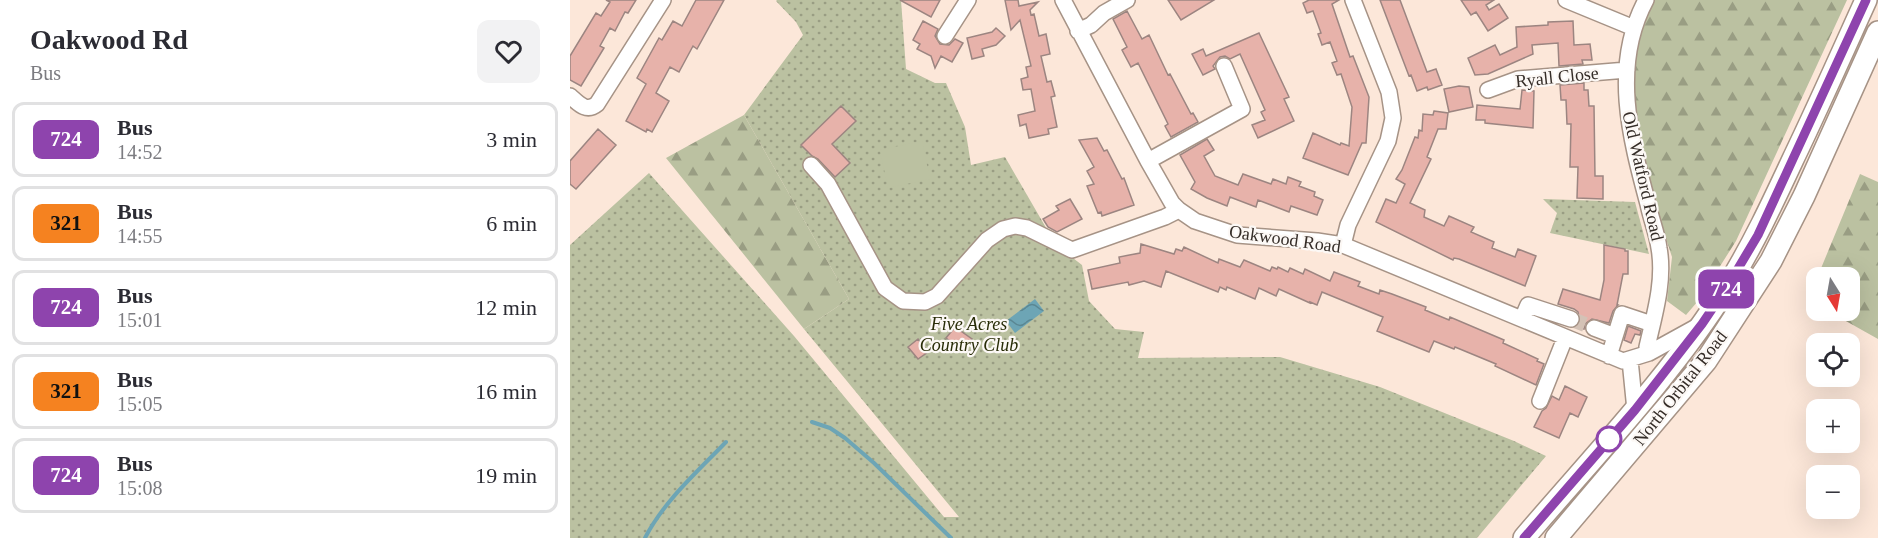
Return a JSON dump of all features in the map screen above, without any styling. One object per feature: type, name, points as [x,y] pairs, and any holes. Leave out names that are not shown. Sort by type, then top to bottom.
[{"type":"highway","name":"North Orbital Road","points":[[1524,538],[1635,410],[1702,324],[1758,235],[1866,0]]},
{"type":"highway","name":"North Orbital Road","points":[[1557,538],[1706,361],[1771,261],[1804,196],[1878,32]]},
{"type":"street","points":[[570,97],[587,108],[597,104],[663,0]]},
{"type":"street","points":[[945,36],[968,0]]},
{"type":"street","name":"Oakwood Road","points":[[1063,0],[1172,203],[1196,221],[1237,235],[1342,245],[1623,362],[1630,360]]},
{"type":"street","points":[[1078,31],[1091,25],[1127,0]]},
{"type":"street","points":[[1342,245],[1348,225],[1388,141],[1393,118],[1389,92],[1353,0]]},
{"type":"street","points":[[1566,0],[1634,28]]},
{"type":"street","name":"Old Watford Road","points":[[1647,0],[1634,28],[1627,70],[1626,104],[1630,134],[1659,249],[1659,283],[1647,348],[1649,353]]},
{"type":"street","points":[[1148,161],[1242,109],[1224,66]]},
{"type":"street","name":"Ryall Close","points":[[1488,90],[1518,79],[1627,70]]},
{"type":"street","points":[[811,165],[828,184],[885,288],[903,301],[925,302],[937,296],[987,240],[1004,229],[1015,226],[1027,228],[1072,250],[1165,218],[1179,210]]},
{"type":"street","points":[[1522,320],[1528,305],[1571,319]]},
{"type":"street","points":[[1609,356],[1622,314],[1652,324]]},
{"type":"street","points":[[1635,410],[1630,360],[1649,353],[1702,324]]},
{"type":"street","points":[[1594,328],[1615,336]]},
{"type":"street","points":[[1540,401],[1565,338]]},
{"type":"green space","name":"Five Acres Country Club","points":[[777,0],[901,0],[906,69],[935,83],[946,83],[965,127],[971,165],[1005,157],[1056,245],[1082,265],[1089,301],[1115,329],[1144,332],[1138,358],[1280,357],[1380,387],[1546,456],[1477,538],[570,538],[570,245],[649,173],[794,336],[944,517],[959,517],[804,329],[849,299],[744,115],[803,35],[796,22]]},
{"type":"green space","points":[[1654,0],[1847,0],[1736,241],[1698,301],[1686,315],[1667,301],[1672,257],[1651,192],[1638,136],[1634,82],[1635,52],[1640,23]]},
{"type":"green space","points":[[744,115],[849,299],[804,329],[666,158]]},
{"type":"green space","points":[[922,141],[930,179],[888,188],[880,150]]},
{"type":"green space","points":[[1860,174],[1878,182],[1878,339],[1846,321],[1860,321],[1860,267],[1822,267]]},
{"type":"green space","points":[[1543,199],[1635,202],[1649,254],[1550,233],[1557,213]]},
{"type":"water","points":[[1035,299],[1044,311],[1015,333],[1006,321]]},
{"type":"building","points":[[606,0],[636,0],[628,13],[625,12],[615,31],[610,28],[600,46],[604,48],[581,86],[570,80],[570,56],[596,13],[601,16],[610,2]]},
{"type":"building","points":[[696,0],[724,0],[697,49],[693,46],[679,72],[670,67],[656,93],[669,101],[652,132],[647,129],[646,132],[626,121],[646,84],[637,78],[659,38],[662,40],[673,21],[682,26]]},
{"type":"building","points":[[900,0],[940,0],[931,17]]},
{"type":"building","points":[[1005,0],[1018,0],[1019,6],[1038,2],[1030,10],[1031,15],[1034,14],[1039,36],[1046,34],[1050,54],[1041,56],[1047,82],[1051,81],[1055,96],[1051,97],[1057,127],[1048,129],[1049,134],[1029,138],[1026,124],[1020,126],[1018,115],[1035,111],[1031,89],[1023,90],[1021,79],[1028,77],[1026,67],[1031,66],[1020,20],[1011,30]]},
{"type":"building","points":[[1168,0],[1214,0],[1181,20]]},
{"type":"building","points":[[1309,0],[1339,0],[1332,4],[1350,57],[1353,56],[1369,97],[1366,143],[1362,143],[1348,175],[1303,158],[1313,133],[1340,145],[1341,143],[1349,146],[1352,107],[1341,74],[1337,75],[1332,63],[1337,61],[1330,42],[1322,45],[1318,34],[1321,33],[1313,11],[1307,13],[1303,3]]},
{"type":"building","points":[[1380,0],[1400,0],[1427,72],[1436,69],[1442,85],[1417,91]]},
{"type":"building","points":[[1461,0],[1494,0],[1486,5],[1489,10],[1499,4],[1508,18],[1488,31],[1476,12],[1471,15]]},
{"type":"building","points":[[1127,11],[1142,39],[1149,35],[1168,75],[1170,74],[1191,114],[1193,113],[1198,122],[1171,137],[1165,126],[1168,124],[1138,63],[1131,67],[1122,50],[1127,47],[1113,19]]},
{"type":"building","points":[[923,21],[938,29],[935,36],[940,44],[949,45],[955,39],[963,43],[952,62],[941,56],[935,68],[931,56],[917,49],[920,44],[913,40]]},
{"type":"building","points":[[1573,21],[1574,45],[1590,44],[1592,60],[1582,60],[1583,64],[1559,66],[1558,43],[1532,45],[1533,54],[1488,74],[1475,75],[1468,58],[1495,45],[1500,55],[1517,47],[1516,27]]},
{"type":"building","points":[[996,28],[1005,36],[996,45],[982,49],[984,56],[972,59],[967,38],[992,32]]},
{"type":"building","points":[[1259,33],[1289,97],[1284,99],[1294,121],[1258,138],[1252,125],[1265,120],[1261,112],[1265,110],[1240,54],[1230,59],[1225,56],[1220,57],[1213,66],[1215,69],[1203,75],[1192,54],[1203,49],[1206,56]]},
{"type":"building","points":[[1584,83],[1584,90],[1588,90],[1589,106],[1594,106],[1595,176],[1603,176],[1603,199],[1577,198],[1578,167],[1570,167],[1571,124],[1567,124],[1566,100],[1561,100],[1560,85]]},
{"type":"building","points":[[1469,87],[1473,107],[1449,112],[1444,89]]},
{"type":"building","points":[[1522,90],[1534,91],[1533,128],[1476,120],[1477,105],[1520,109]]},
{"type":"building","points":[[841,106],[856,121],[832,144],[850,163],[835,177],[801,145]]},
{"type":"building","points":[[1434,111],[1448,113],[1446,129],[1438,129],[1427,157],[1431,159],[1410,203],[1425,210],[1424,217],[1444,226],[1449,216],[1474,227],[1471,232],[1494,242],[1492,248],[1515,257],[1518,249],[1536,256],[1525,286],[1459,259],[1454,258],[1453,260],[1376,222],[1386,199],[1396,203],[1405,184],[1396,179],[1415,137],[1418,138],[1419,130],[1422,131],[1423,114],[1433,115]]},
{"type":"building","points":[[598,129],[616,145],[576,189],[570,184],[570,161]]},
{"type":"building","points":[[1097,138],[1104,151],[1107,150],[1122,179],[1124,178],[1134,205],[1102,216],[1101,212],[1098,213],[1087,186],[1094,184],[1087,171],[1094,167],[1079,140]]},
{"type":"building","points":[[1207,139],[1214,150],[1204,156],[1215,176],[1238,185],[1243,174],[1271,184],[1273,179],[1286,184],[1288,177],[1301,182],[1299,186],[1315,192],[1314,196],[1323,200],[1317,215],[1291,206],[1289,212],[1258,200],[1256,207],[1230,197],[1227,206],[1191,189],[1195,182],[1180,155]]},
{"type":"building","points":[[1070,199],[1082,219],[1057,232],[1048,227],[1043,219],[1059,210],[1056,206]]},
{"type":"building","points":[[1141,244],[1174,254],[1176,249],[1182,251],[1184,247],[1218,263],[1219,259],[1240,267],[1244,260],[1270,271],[1272,267],[1277,269],[1278,267],[1288,272],[1290,268],[1303,274],[1305,269],[1330,281],[1334,272],[1360,282],[1358,286],[1379,294],[1380,290],[1392,294],[1426,307],[1425,310],[1449,320],[1450,317],[1504,340],[1503,343],[1544,364],[1536,385],[1495,366],[1496,364],[1455,347],[1454,349],[1434,341],[1429,352],[1377,331],[1383,317],[1322,292],[1317,305],[1279,289],[1276,296],[1259,288],[1255,299],[1227,287],[1226,290],[1220,287],[1218,292],[1166,271],[1161,287],[1144,281],[1092,289],[1088,270],[1120,263],[1119,257],[1140,253]]},
{"type":"building","points":[[1604,245],[1628,251],[1628,274],[1623,274],[1618,305],[1609,323],[1592,319],[1585,324],[1584,329],[1576,327],[1580,321],[1578,312],[1558,304],[1563,289],[1600,300],[1604,280]]},
{"type":"building","points":[[1628,326],[1641,331],[1640,335],[1635,334],[1631,343],[1624,340]]},
{"type":"building","points":[[955,327],[972,339],[963,351],[946,338]]},
{"type":"building","points":[[918,339],[928,352],[918,359],[908,347]]},
{"type":"building","points":[[1565,386],[1587,397],[1578,417],[1570,413],[1559,438],[1534,427],[1552,396],[1559,400]]},
{"type":"waterway","points":[[812,422],[830,428],[845,438],[951,538]]},
{"type":"waterway","points":[[645,538],[672,499],[726,442]]},
{"type":"tunnel","points":[[1571,319],[1594,328]]},
{"type":"bus line","name":"724","points":[[1524,538],[1635,410],[1702,324],[1727,287],[1758,235],[1866,0]]}]
